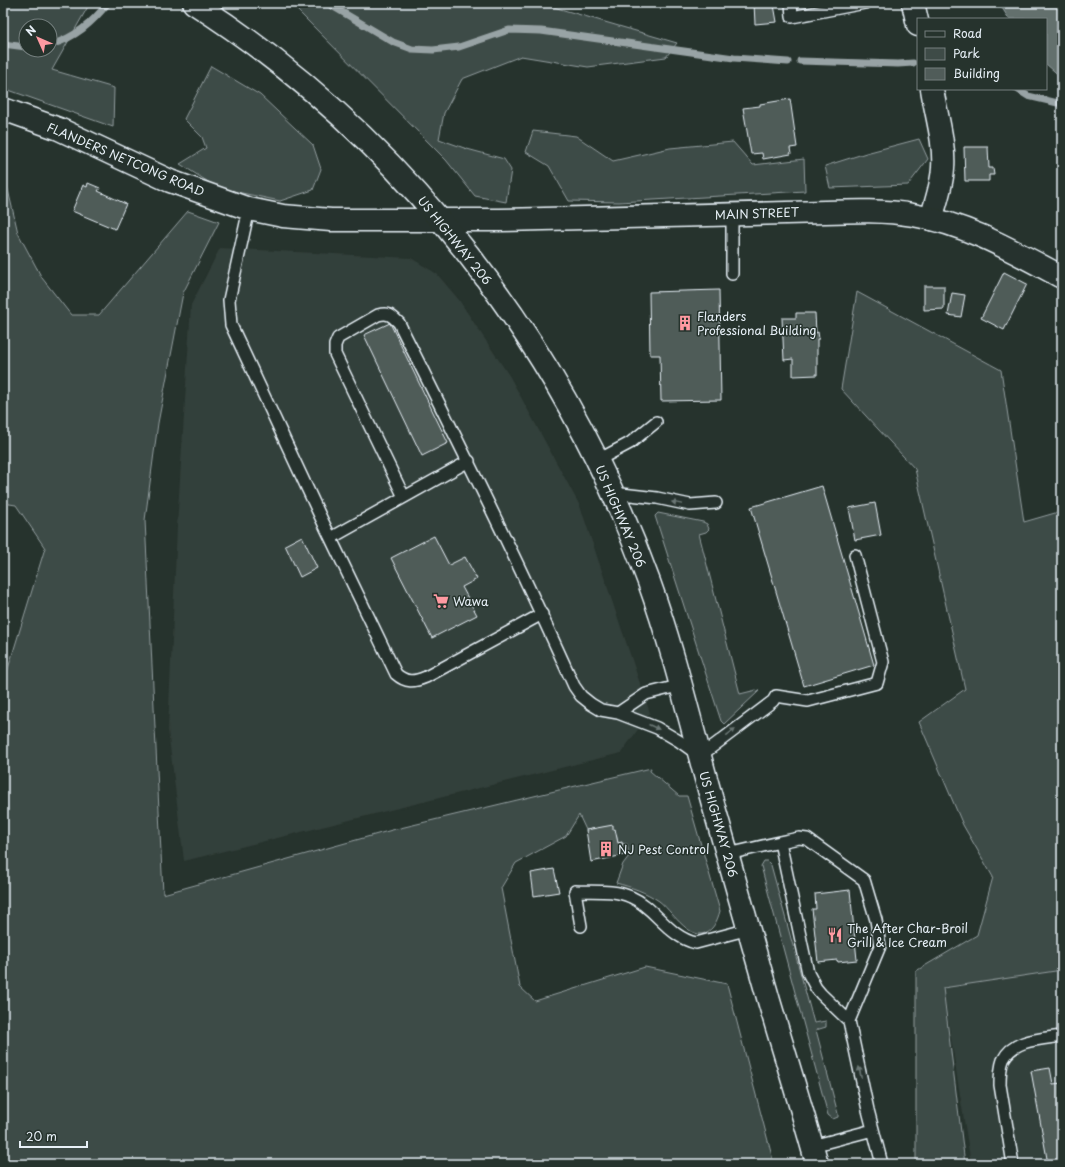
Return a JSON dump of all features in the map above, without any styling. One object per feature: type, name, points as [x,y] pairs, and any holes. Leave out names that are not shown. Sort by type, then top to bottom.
[{"type":"main road","name":"US HIGHWAY 206","points":[[194,3],[235,30],[295,76],[374,148],[417,194],[504,301],[565,398],[598,460],[650,583],[682,685],[700,756],[815,1155]]},
{"type":"main road","points":[[913,3],[917,21]]},
{"type":"main road","points":[[931,218],[941,187],[943,167],[942,147],[932,90]]},
{"type":"main road","name":"FLANDERS NETCONG ROAD","points":[[3,110],[59,129],[170,181],[249,209],[283,216],[311,219],[439,220]]},
{"type":"main road","name":"MAIN STREET","points":[[439,220],[507,220],[864,211],[912,215],[931,218],[979,235],[1020,254],[1062,277]]},
{"type":"lane","points":[[791,3],[792,17],[865,3]]},
{"type":"lane","points":[[249,209],[229,300],[231,325],[396,674],[402,679],[411,681],[426,677],[542,614]]},
{"type":"lane","points":[[732,214],[732,274]]},
{"type":"lane","points":[[404,497],[335,354],[335,345],[338,338],[378,315],[385,313],[393,316],[399,323],[469,461],[542,614],[574,686],[581,696],[601,710],[618,713],[657,728],[700,756],[773,702],[776,696],[808,700],[877,683],[883,662],[855,555]]},
{"type":"lane","points":[[598,460],[630,443],[656,422]]},
{"type":"lane","points":[[331,538],[469,461]]},
{"type":"lane","points":[[613,493],[657,498],[690,505],[716,503]]},
{"type":"lane","points":[[618,713],[646,694],[682,685]]},
{"type":"lane","points":[[728,854],[799,838],[807,839],[864,880],[876,920],[880,946],[849,1021]]},
{"type":"lane","points":[[780,842],[808,973],[821,994],[849,1021],[868,1110],[882,1164]]},
{"type":"lane","points":[[581,926],[575,891],[615,893],[630,896],[642,904],[680,937],[696,943],[749,929]]},
{"type":"lane","points":[[1013,1164],[1000,1085],[1000,1072],[1003,1061],[1007,1054],[1019,1044],[1026,1041],[1062,1036]]},
{"type":"lane","points":[[815,1155],[873,1130]]},
{"type":"shaded area","points":[[999,3],[1062,3],[1062,78],[1047,65],[1047,18],[1008,18]]},
{"type":"shaded area","points":[[220,248],[411,258],[437,274],[459,300],[510,377],[580,506],[650,713],[621,753],[184,861],[168,730],[177,526],[191,305]]},
{"type":"shaded area","points":[[1062,970],[1062,1164],[971,1164],[943,988]]},
{"type":"green space","points":[[3,3],[90,3],[52,70],[114,88],[113,127],[3,88]]},
{"type":"green space","points":[[288,3],[552,3],[550,6],[677,43],[666,57],[588,67],[521,56],[462,79],[444,113],[439,139],[467,149],[504,159],[511,170],[506,202],[475,196],[446,160],[297,10]]},
{"type":"green space","points":[[211,66],[260,95],[313,145],[321,169],[313,190],[280,201],[218,188],[180,164],[206,148],[202,137],[184,119]]},
{"type":"green space","points":[[533,131],[576,136],[613,161],[670,148],[733,142],[753,165],[804,159],[805,191],[619,202],[569,201],[549,166],[526,152]]},
{"type":"green space","points":[[919,139],[928,159],[908,185],[830,188],[825,166]]},
{"type":"green space","points":[[3,168],[18,233],[42,278],[71,315],[99,315],[188,211],[219,222],[183,293],[158,423],[145,520],[163,894],[392,830],[651,768],[650,771],[679,796],[687,796],[720,911],[715,924],[705,933],[699,934],[693,932],[680,923],[659,901],[638,890],[616,883],[623,864],[629,856],[627,844],[618,843],[615,829],[613,830],[612,826],[586,830],[579,815],[566,836],[516,863],[501,888],[520,987],[535,1001],[645,967],[727,984],[774,1164],[3,1164],[3,685],[45,548],[16,505],[3,503]]},
{"type":"green space","points":[[857,292],[1001,370],[1024,522],[1062,511],[1062,970],[943,988],[965,1164],[916,1164],[916,971],[977,935],[993,877],[963,825],[919,722],[965,689],[915,469],[841,389]]},
{"type":"green space","points":[[658,513],[703,522],[707,524],[709,529],[706,532],[699,534],[740,694],[756,690],[759,691],[724,724],[721,721],[655,516]]},
{"type":"green space","points":[[764,861],[767,861],[771,865],[814,1023],[826,1021],[826,1027],[816,1030],[838,1114],[838,1117],[833,1119],[828,1115],[761,866]]},
{"type":"building","points":[[754,3],[776,3],[774,5],[777,22],[755,24]]},
{"type":"building","points":[[790,99],[797,147],[790,148],[791,154],[763,159],[762,153],[751,154],[743,108],[760,106],[760,104]]},
{"type":"building","points":[[964,147],[988,147],[989,168],[993,168],[994,175],[989,175],[989,181],[965,181]]},
{"type":"building","points":[[88,183],[100,188],[98,191],[126,204],[115,229],[72,211],[83,185],[87,187]]},
{"type":"building","points":[[1004,272],[1027,284],[1004,330],[981,318]]},
{"type":"building","points":[[924,286],[944,286],[944,309],[924,310]]},
{"type":"building","name":"Flanders Professional Building","points":[[719,290],[721,400],[661,401],[660,355],[650,355],[649,292]]},
{"type":"building","points":[[952,293],[965,295],[961,317],[948,315]]},
{"type":"building","points":[[796,313],[815,313],[816,333],[818,332],[819,339],[817,339],[817,375],[793,376],[793,359],[784,360],[782,318],[796,318]]},
{"type":"building","points":[[390,323],[448,443],[422,456],[364,335]]},
{"type":"building","points":[[822,486],[874,665],[804,686],[751,507]]},
{"type":"building","points":[[875,503],[881,535],[855,540],[849,508]]},
{"type":"building","points":[[302,536],[317,568],[300,577],[285,545]]},
{"type":"building","name":"Wawa","points":[[434,536],[449,565],[465,557],[477,579],[462,587],[477,615],[432,638],[391,558]]},
{"type":"building","name":"NJ Pest Control","points":[[613,825],[613,830],[615,829],[618,843],[622,842],[624,855],[591,862],[586,830]]},
{"type":"building","points":[[554,869],[559,892],[534,896],[531,873]]},
{"type":"building","name":"The After Char-Broil Grill & Ice Cream","points":[[850,890],[857,960],[818,962],[812,909],[816,909],[815,894]]},
{"type":"building","points":[[1050,1068],[1053,1084],[1062,1083],[1062,1164],[1048,1164],[1031,1071]]},
{"type":"waterway","points":[[58,42],[82,29],[96,17],[108,3]]},
{"type":"waterway","points":[[327,3],[393,42],[412,49],[433,50],[459,47],[509,30],[541,31],[734,58],[788,62]]},
{"type":"waterway","points":[[3,44],[18,46]]},
{"type":"waterway","points":[[800,61],[898,64],[913,63]]},
{"type":"waterway","points":[[1019,90],[1028,96],[1062,104]]},
{"type":"place","name":"Flanders Professional Building","points":[[685,323]]},
{"type":"place","name":"Wawa","points":[[441,601]]},
{"type":"place","name":"NJ Pest Control","points":[[606,849]]},
{"type":"place","name":"The After Char-Broil Grill & Ice Cream","points":[[835,935]]}]
